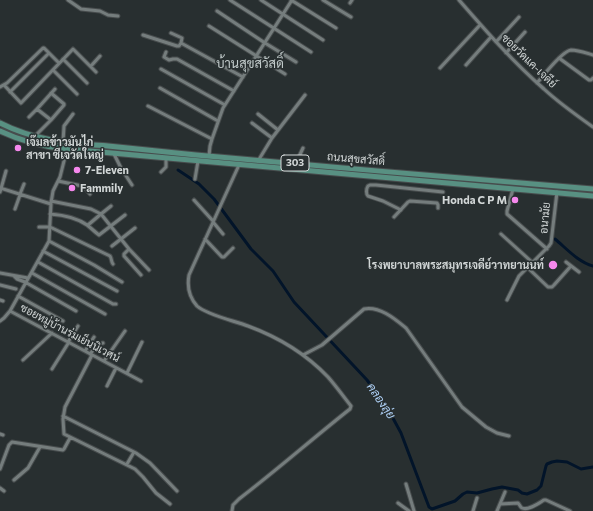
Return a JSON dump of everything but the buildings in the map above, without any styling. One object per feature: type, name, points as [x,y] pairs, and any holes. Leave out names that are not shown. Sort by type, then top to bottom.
[{"type":"main road","name":"ถนนสุขสวัสดิ์","points":[[0,123],[12,130],[34,137],[63,142],[296,164],[593,189]]},
{"type":"main road","name":"ถนนสุขสวัสดิ์","points":[[0,131],[18,139],[56,148],[593,196]]},
{"type":"street","points":[[68,0],[81,8],[118,16]]},
{"type":"street","points":[[230,0],[311,52]]},
{"type":"street","points":[[261,0],[323,40]]},
{"type":"street","points":[[209,156],[212,139],[225,105],[292,0],[336,28]]},
{"type":"street","points":[[323,0],[351,17]]},
{"type":"street","name":"ซอยวัดแค-เจดีย์","points":[[459,0],[506,53],[537,83],[555,99],[593,127]]},
{"type":"street","points":[[217,11],[296,62]]},
{"type":"street","points":[[496,42],[519,17]]},
{"type":"street","points":[[440,68],[480,25]]},
{"type":"street","points":[[208,26],[285,74]]},
{"type":"street","points":[[506,53],[525,32]]},
{"type":"street","points":[[171,33],[182,38],[181,43]]},
{"type":"street","points":[[143,35],[177,46],[181,43]]},
{"type":"street","points":[[466,64],[491,37]]},
{"type":"street","points":[[181,43],[243,77]]},
{"type":"street","points":[[0,87],[4,86],[41,49],[44,48],[59,63]]},
{"type":"street","points":[[21,103],[73,50],[96,72]]},
{"type":"street","points":[[537,83],[566,51],[570,50],[593,55]]},
{"type":"street","points":[[166,52],[164,57],[165,59],[177,59],[234,91]]},
{"type":"street","points":[[10,92],[49,53]]},
{"type":"street","points":[[91,66],[100,56]]},
{"type":"street","points":[[559,58],[589,80],[593,78]]},
{"type":"street","points":[[63,59],[87,83]]},
{"type":"street","points":[[161,69],[225,105]]},
{"type":"street","points":[[53,70],[77,94]]},
{"type":"street","points":[[4,86],[25,108]]},
{"type":"street","points":[[160,88],[218,120]]},
{"type":"street","points":[[30,117],[55,89]]},
{"type":"street","points":[[34,137],[64,105],[51,93]]},
{"type":"street","points":[[255,166],[272,138],[305,95]]},
{"type":"street","points":[[148,106],[212,139]]},
{"type":"street","points":[[37,108],[50,120]]},
{"type":"street","points":[[63,142],[64,126],[72,114]]},
{"type":"street","points":[[258,114],[278,130]]},
{"type":"street","points":[[252,123],[272,138]]},
{"type":"street","points":[[296,164],[303,148]]},
{"type":"street","name":"ซอยหมู่บ้านร่มเย็นนิเวศน์","points":[[67,149],[58,181],[53,190],[49,241],[10,311],[141,381]]},
{"type":"street","points":[[114,154],[121,168],[132,184]]},
{"type":"street","points":[[161,172],[166,167],[166,158]]},
{"type":"street","points":[[195,178],[198,161]]},
{"type":"street","points":[[232,511],[233,505],[239,499],[350,409],[350,406],[328,377],[303,355],[269,335],[249,326],[202,310],[193,300],[188,291],[188,275],[239,165]]},
{"type":"street","points":[[6,172],[0,189],[51,203],[91,209],[101,214],[129,249],[149,270]]},
{"type":"street","points":[[395,187],[396,179]]},
{"type":"street","points":[[412,189],[413,180]]},
{"type":"street","points":[[58,181],[82,186],[90,194]]},
{"type":"street","points":[[15,209],[24,184]]},
{"type":"street","points":[[401,210],[383,201],[368,196],[368,186],[443,192]]},
{"type":"street","name":"อนามัย","points":[[506,300],[519,276],[547,249],[551,243],[557,186]]},
{"type":"street","points":[[513,189],[507,211],[508,214],[547,249]]},
{"type":"street","points":[[194,200],[223,234]]},
{"type":"street","points":[[394,217],[410,201],[437,203],[438,208]]},
{"type":"street","points":[[88,225],[111,206]]},
{"type":"street","points":[[50,214],[69,216],[76,219],[88,225],[99,236],[126,215]]},
{"type":"street","points":[[39,227],[50,227],[110,256],[113,264]]},
{"type":"street","points":[[112,246],[135,228]]},
{"type":"street","points":[[501,234],[533,262]]},
{"type":"street","points":[[205,239],[222,257],[224,257],[233,248]]},
{"type":"street","points":[[49,241],[122,282]]},
{"type":"street","points":[[129,249],[124,256],[141,275]]},
{"type":"street","points":[[43,251],[117,292]]},
{"type":"street","points":[[38,262],[113,304],[116,304]]},
{"type":"street","points":[[566,262],[579,272]]},
{"type":"street","points":[[528,268],[548,287],[550,287],[554,285],[571,266]]},
{"type":"street","points":[[32,272],[105,314]]},
{"type":"street","points":[[0,273],[28,278]]},
{"type":"street","points":[[14,276],[76,310]]},
{"type":"street","points":[[0,285],[16,289]]},
{"type":"street","points":[[18,296],[63,321]]},
{"type":"street","points":[[303,355],[322,345],[364,309],[370,308],[394,318],[406,328],[462,407],[486,427],[497,433],[509,436]]},
{"type":"street","points":[[0,321],[10,311]]},
{"type":"street","points":[[52,369],[78,326]]},
{"type":"street","points":[[104,361],[125,331]]},
{"type":"street","points":[[23,360],[52,333]]},
{"type":"street","points":[[85,351],[94,337]]},
{"type":"street","points":[[127,373],[142,342]]},
{"type":"street","points":[[103,343],[98,344],[91,354],[67,402],[63,416],[64,433],[70,438],[127,464],[139,472],[156,493],[170,504]]},
{"type":"street","points":[[107,386],[116,368]]},
{"type":"street","points":[[63,416],[134,452],[150,463],[177,491]]},
{"type":"street","points":[[0,469],[10,443],[14,442],[63,450],[70,438]]},
{"type":"street","points":[[14,480],[28,468],[40,447]]},
{"type":"street","points":[[127,464],[134,452]]},
{"type":"street","points":[[406,484],[414,511]]},
{"type":"street","points":[[0,488],[4,491]]},
{"type":"street","points":[[497,511],[505,492]]},
{"type":"street","points":[[469,511],[473,510],[477,498]]},
{"type":"street","points":[[500,504],[518,503],[522,508],[534,509],[546,500],[570,511]]},
{"type":"street","points":[[398,503],[409,511]]},
{"type":"waterway","name":"คลองลุ่ย","points":[[178,170],[199,184],[214,199],[251,249],[273,271],[294,302],[367,380],[388,409],[401,433],[429,507],[432,509],[455,501],[467,492],[477,493],[502,487],[518,490],[527,494],[537,490],[541,486],[546,466],[552,462],[567,462],[581,469],[593,467]]},
{"type":"waterway","points":[[555,239],[577,258],[593,266]]},
{"type":"place","name":"เจ๊มลข้าวมันไก่ สาขา ซีเจวัดใหญ่","points":[[18,148]]},
{"type":"place","name":"7-Eleven","points":[[77,170]]},
{"type":"place","name":"Fammily","points":[[72,188]]},
{"type":"place","name":"Honda C P M","points":[[515,200]]},
{"type":"place","name":"โรงพยาบาลพระสมุทรเจดีย์วาทยานนท์","points":[[553,265]]},
{"type":"district","name":"บ้านสุขสวัสดิ์","points":[[250,64]]}]
